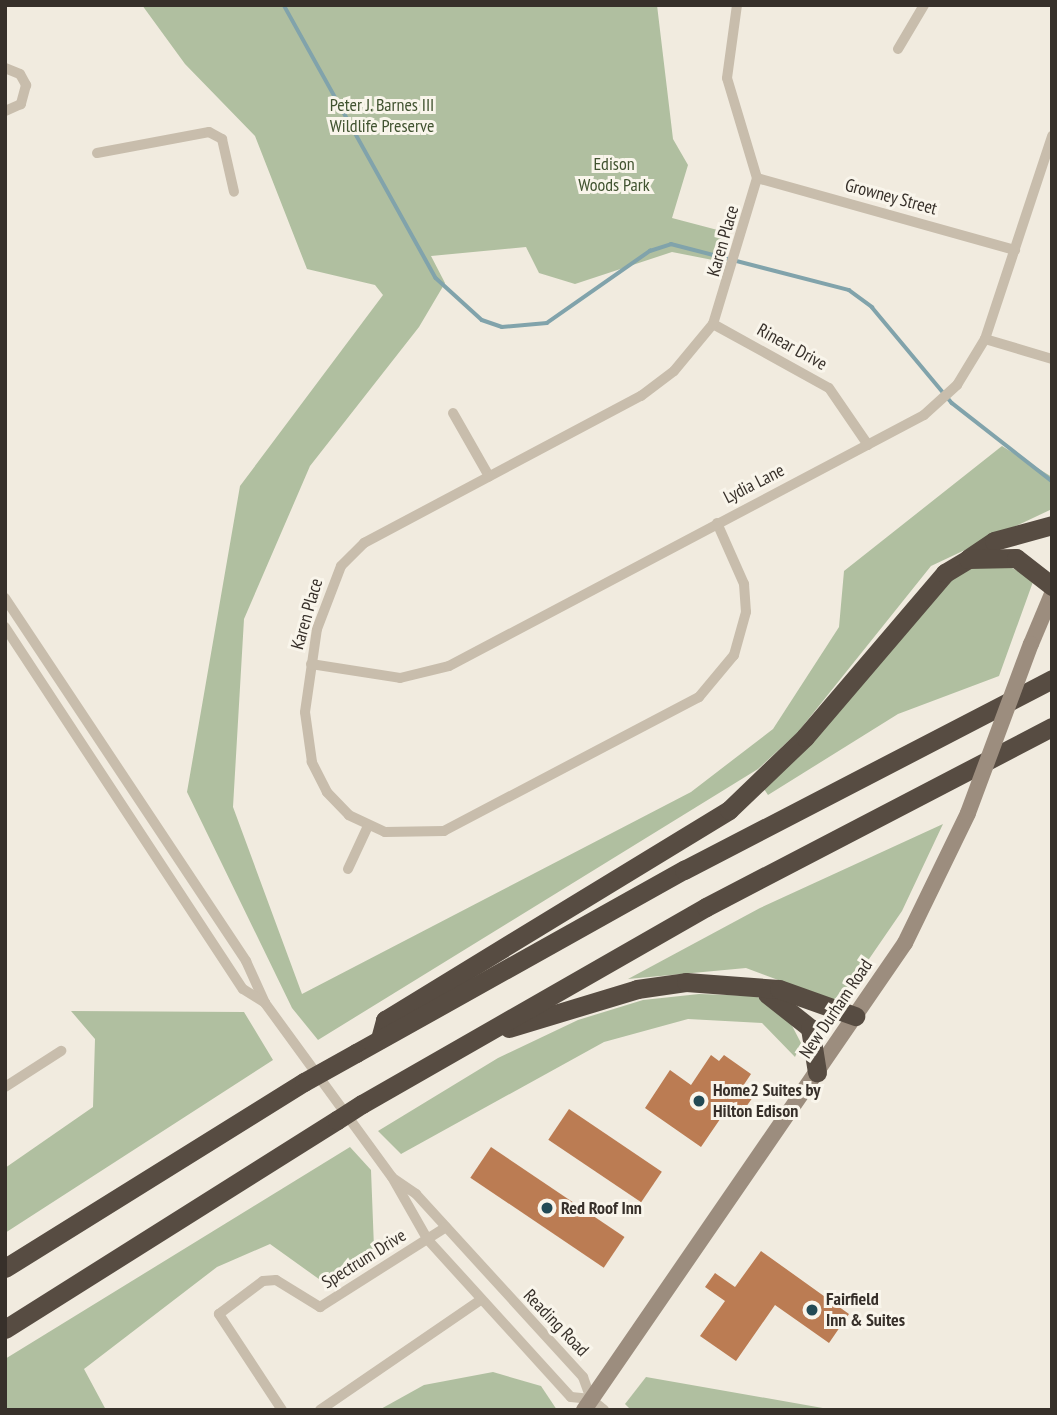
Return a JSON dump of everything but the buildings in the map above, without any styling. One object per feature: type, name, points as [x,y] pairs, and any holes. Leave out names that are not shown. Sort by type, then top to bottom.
[{"type":"highway","points":[[380,1039],[385,1020],[729,810],[805,737],[912,605],[994,541],[1052,525]]},
{"type":"highway","points":[[968,559],[1016,558],[1052,586]]},
{"type":"highway","points":[[5,1268],[304,1082],[380,1039],[695,864],[1052,679]]},
{"type":"highway","points":[[5,1329],[337,1119],[461,1044],[706,907],[1052,727]]},
{"type":"highway","points":[[461,1044],[637,989],[751,985],[855,1016]]},
{"type":"highway","points":[[751,985],[805,1020],[815,1040],[817,1072]]},
{"type":"main road","name":"New Durham Road","points":[[593,1406],[922,914],[968,813],[1052,594]]},
{"type":"street","points":[[737,5],[727,37],[727,78],[757,178]]},
{"type":"street","points":[[898,49],[924,5]]},
{"type":"street","points":[[5,68],[20,74],[26,85],[20,104],[5,111]]},
{"type":"street","points":[[97,153],[209,132],[222,139],[234,192]]},
{"type":"street","name":"Lydia Lane","points":[[311,664],[400,678],[425,675],[868,445],[940,401],[985,339],[1052,136]]},
{"type":"street","name":"Growney Street","points":[[757,178],[1015,250]]},
{"type":"street","name":"Karen Place","points":[[717,523],[744,584],[746,612],[734,655],[699,697],[444,831],[402,835],[368,826],[327,792],[312,762],[305,721],[311,664],[329,587],[352,553],[658,384],[713,324],[757,178]]},
{"type":"street","name":"Rinear Drive","points":[[713,324],[830,388],[868,445]]},
{"type":"street","points":[[985,339],[1052,359]]},
{"type":"street","points":[[453,413],[489,476]]},
{"type":"street","points":[[5,598],[246,961],[265,1003],[392,1177],[428,1240],[478,1301],[571,1397],[593,1406]]},
{"type":"street","points":[[5,627],[211,935],[243,989],[265,1003]]},
{"type":"street","points":[[348,869],[368,826]]},
{"type":"street","points":[[5,1087],[61,1051]]},
{"type":"street","name":"Reading Road","points":[[392,1177],[446,1227],[583,1377],[593,1406]]},
{"type":"street","name":"Spectrum Drive","points":[[282,1410],[219,1314],[263,1282],[286,1283],[320,1307],[446,1227]]},
{"type":"street","points":[[320,1410],[478,1301]]},
{"type":"green space","points":[[142,5],[657,5],[673,139],[688,165],[672,218],[729,233],[723,262],[672,252],[575,284],[539,273],[526,247],[431,256],[445,283],[419,327],[310,466],[244,619],[233,807],[302,994],[691,792],[773,729],[839,627],[844,571],[1002,446],[1052,477],[1052,509],[931,566],[798,732],[758,769],[318,1040],[292,1008],[187,792],[240,486],[383,295],[375,285],[307,269],[255,136],[185,64]]},
{"type":"green space","points":[[975,565],[1012,568],[1034,579],[999,676],[898,714],[768,795],[764,789],[934,591]]},
{"type":"green space","points":[[943,824],[902,911],[845,994],[832,1000],[746,968],[628,979],[760,908]]},
{"type":"green space","points":[[699,994],[756,996],[788,1018],[801,1043],[795,1057],[762,1023],[688,1019],[604,1042],[401,1154],[378,1131],[498,1058],[578,1020],[643,1000]]},
{"type":"green space","points":[[71,1011],[244,1012],[273,1060],[5,1233],[5,1168],[93,1107],[95,1039]]},
{"type":"green space","points":[[350,1147],[371,1170],[374,1248],[330,1287],[270,1244],[217,1267],[84,1369],[106,1410],[5,1410],[5,1359]]},
{"type":"green space","points":[[493,1372],[541,1386],[557,1410],[379,1410],[424,1385]]},
{"type":"green space","points":[[646,1377],[834,1410],[631,1410],[625,1404]]},
{"type":"waterway","points":[[284,5],[436,278],[482,320],[502,327],[547,323],[650,251],[671,244],[849,290],[872,307],[952,403],[1052,481]]},
{"type":"place","name":"Home2 Suites by Hilton Edison","points":[[699,1101]]},
{"type":"place","name":"Red Roof Inn","points":[[547,1208]]},
{"type":"place","name":"Fairfield Inn & Suites","points":[[812,1310]]},
{"type":"park label","name":"Peter J. Barnes III Wildlife Preserve","points":[[382,116]]},
{"type":"park label","name":"Edison Woods Park","points":[[614,175]]}]
